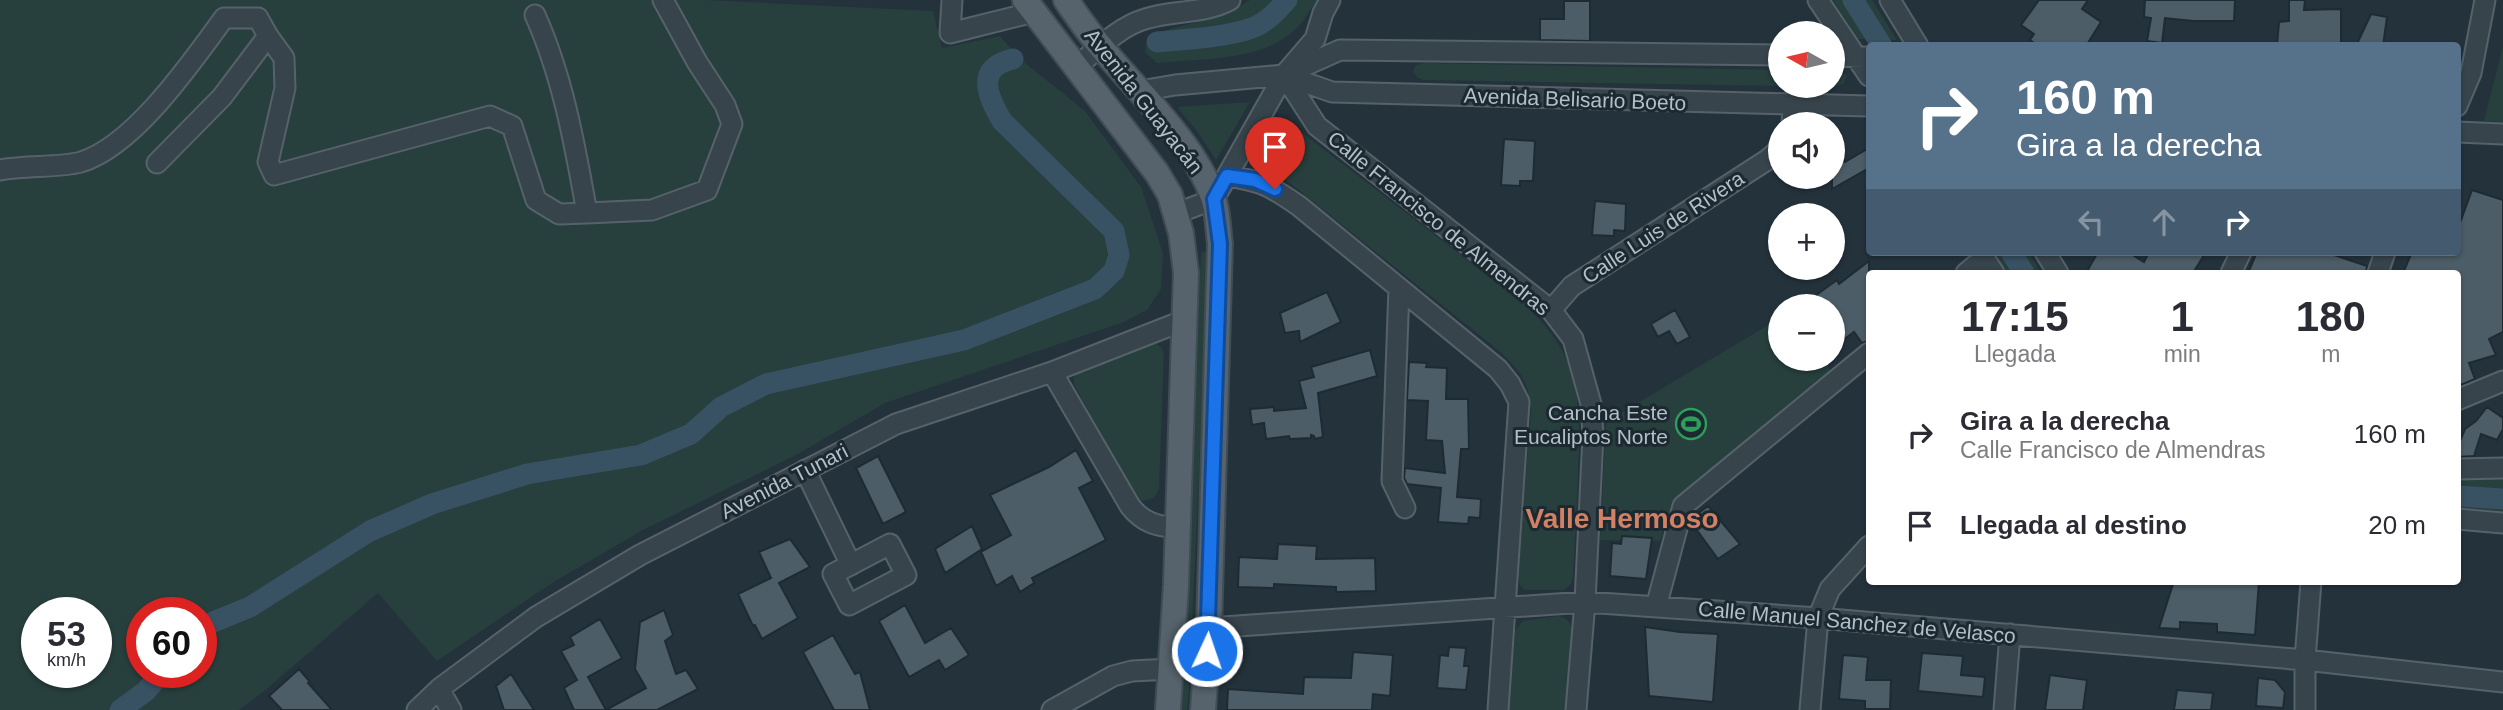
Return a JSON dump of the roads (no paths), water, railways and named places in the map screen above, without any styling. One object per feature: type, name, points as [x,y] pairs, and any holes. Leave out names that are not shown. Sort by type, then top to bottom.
[{"type":"main road","name":"Avenida Guayacán","points":[[1066,0],[1100,47],[1190,155],[1214,199],[1220,244],[1209,628],[1203,710]]},
{"type":"main road","name":"Avenida Guayacán","points":[[1029,6],[1157,173],[1170,195],[1181,233],[1186,273],[1185,320],[1172,669],[1168,710]]},
{"type":"street","points":[[0,170],[18,166],[79,163],[109,150],[156,105],[224,18],[258,18],[285,58],[285,88],[268,162],[274,175],[490,116],[512,126],[536,200],[559,214],[652,210],[707,190],[732,124],[724,105],[663,0]]},
{"type":"street","points":[[952,0],[950,33],[1029,6]]},
{"type":"street","points":[[1075,68],[1126,26],[1148,18],[1217,7],[1230,0]]},
{"type":"street","points":[[1175,214],[1214,199],[1284,75],[1315,39],[1330,0]]},
{"type":"street","points":[[1818,0],[1863,56]]},
{"type":"street","points":[[1890,0],[1916,42]]},
{"type":"street","points":[[2464,73],[2485,0]]},
{"type":"street","points":[[535,15],[549,46],[569,123],[587,213]]},
{"type":"street","points":[[157,163],[222,97],[268,36]]},
{"type":"street","name":"Avenida Belisario Boeto","points":[[1140,92],[1175,85],[1284,75],[1340,50],[1768,55]]},
{"type":"street","points":[[1845,56],[1863,56]]},
{"type":"street","name":"Avenida Belisario Boeto","points":[[1284,75],[1332,92],[1768,114]]},
{"type":"street","name":"Calle Francisco de Almendras","points":[[1284,75],[1317,126],[1551,310],[1573,339],[1591,404],[1593,435],[1585,602],[1576,710]]},
{"type":"street","name":"Avenida Belisario Boeto","points":[[1818,112],[1866,106]]},
{"type":"street","points":[[2461,132],[2503,134]]},
{"type":"street","name":"Calle Luis de Rivera","points":[[1551,310],[1572,286],[1768,159]]},
{"type":"street","points":[[1227,176],[1255,180],[1275,189],[1498,369],[1510,384],[1519,402],[1498,710]]},
{"type":"street","points":[[1399,288],[1392,481],[1405,508]]},
{"type":"street","name":"Avenida Tunari","points":[[417,710],[439,689],[559,603],[640,555],[896,424],[1052,372],[1185,320]]},
{"type":"street","points":[[1656,607],[1683,506],[1866,355]]},
{"type":"street","points":[[1052,372],[1139,518],[1154,525],[1177,528]]},
{"type":"street","points":[[2461,398],[2503,382]]},
{"type":"street","points":[[2461,469],[2503,468]]},
{"type":"street","points":[[805,471],[852,565]]},
{"type":"street","points":[[2461,519],[2503,523]]},
{"type":"street","points":[[1810,710],[1818,618],[1830,589],[1866,549]]},
{"type":"street","points":[[2305,710],[2305,660],[2311,585]]},
{"type":"street","name":"Calle Manuel Sanchez de Velasco","points":[[1209,628],[1585,602],[2010,634],[2305,660],[2503,682]]},
{"type":"street","points":[[2004,710],[2010,634]]},
{"type":"street","points":[[1052,710],[1113,676],[1132,671],[1172,669]]},
{"type":"street","points":[[439,689],[451,710]]},
{"type":"waterway","points":[[1157,42],[1217,36],[1252,28],[1267,20],[1287,0]]},
{"type":"waterway","points":[[1853,0],[1879,42]]},
{"type":"waterway","points":[[217,620],[250,607],[370,531],[432,504],[527,474],[641,455],[691,434],[721,407],[766,384],[964,340],[1095,289],[1114,271],[1119,255],[1114,231],[1002,121],[989,93],[989,76],[1001,63],[1013,59]]},
{"type":"waterway","points":[[2013,256],[2022,270]]},
{"type":"waterway","points":[[2461,496],[2503,499]]},
{"type":"waterway","points":[[120,710],[149,688]]},
{"type":"place","name":"Cancha Este Eucaliptos Norte","points":[[1691,424]]},
{"type":"district","name":"Valle Hermoso","points":[[1622,518]]}]
